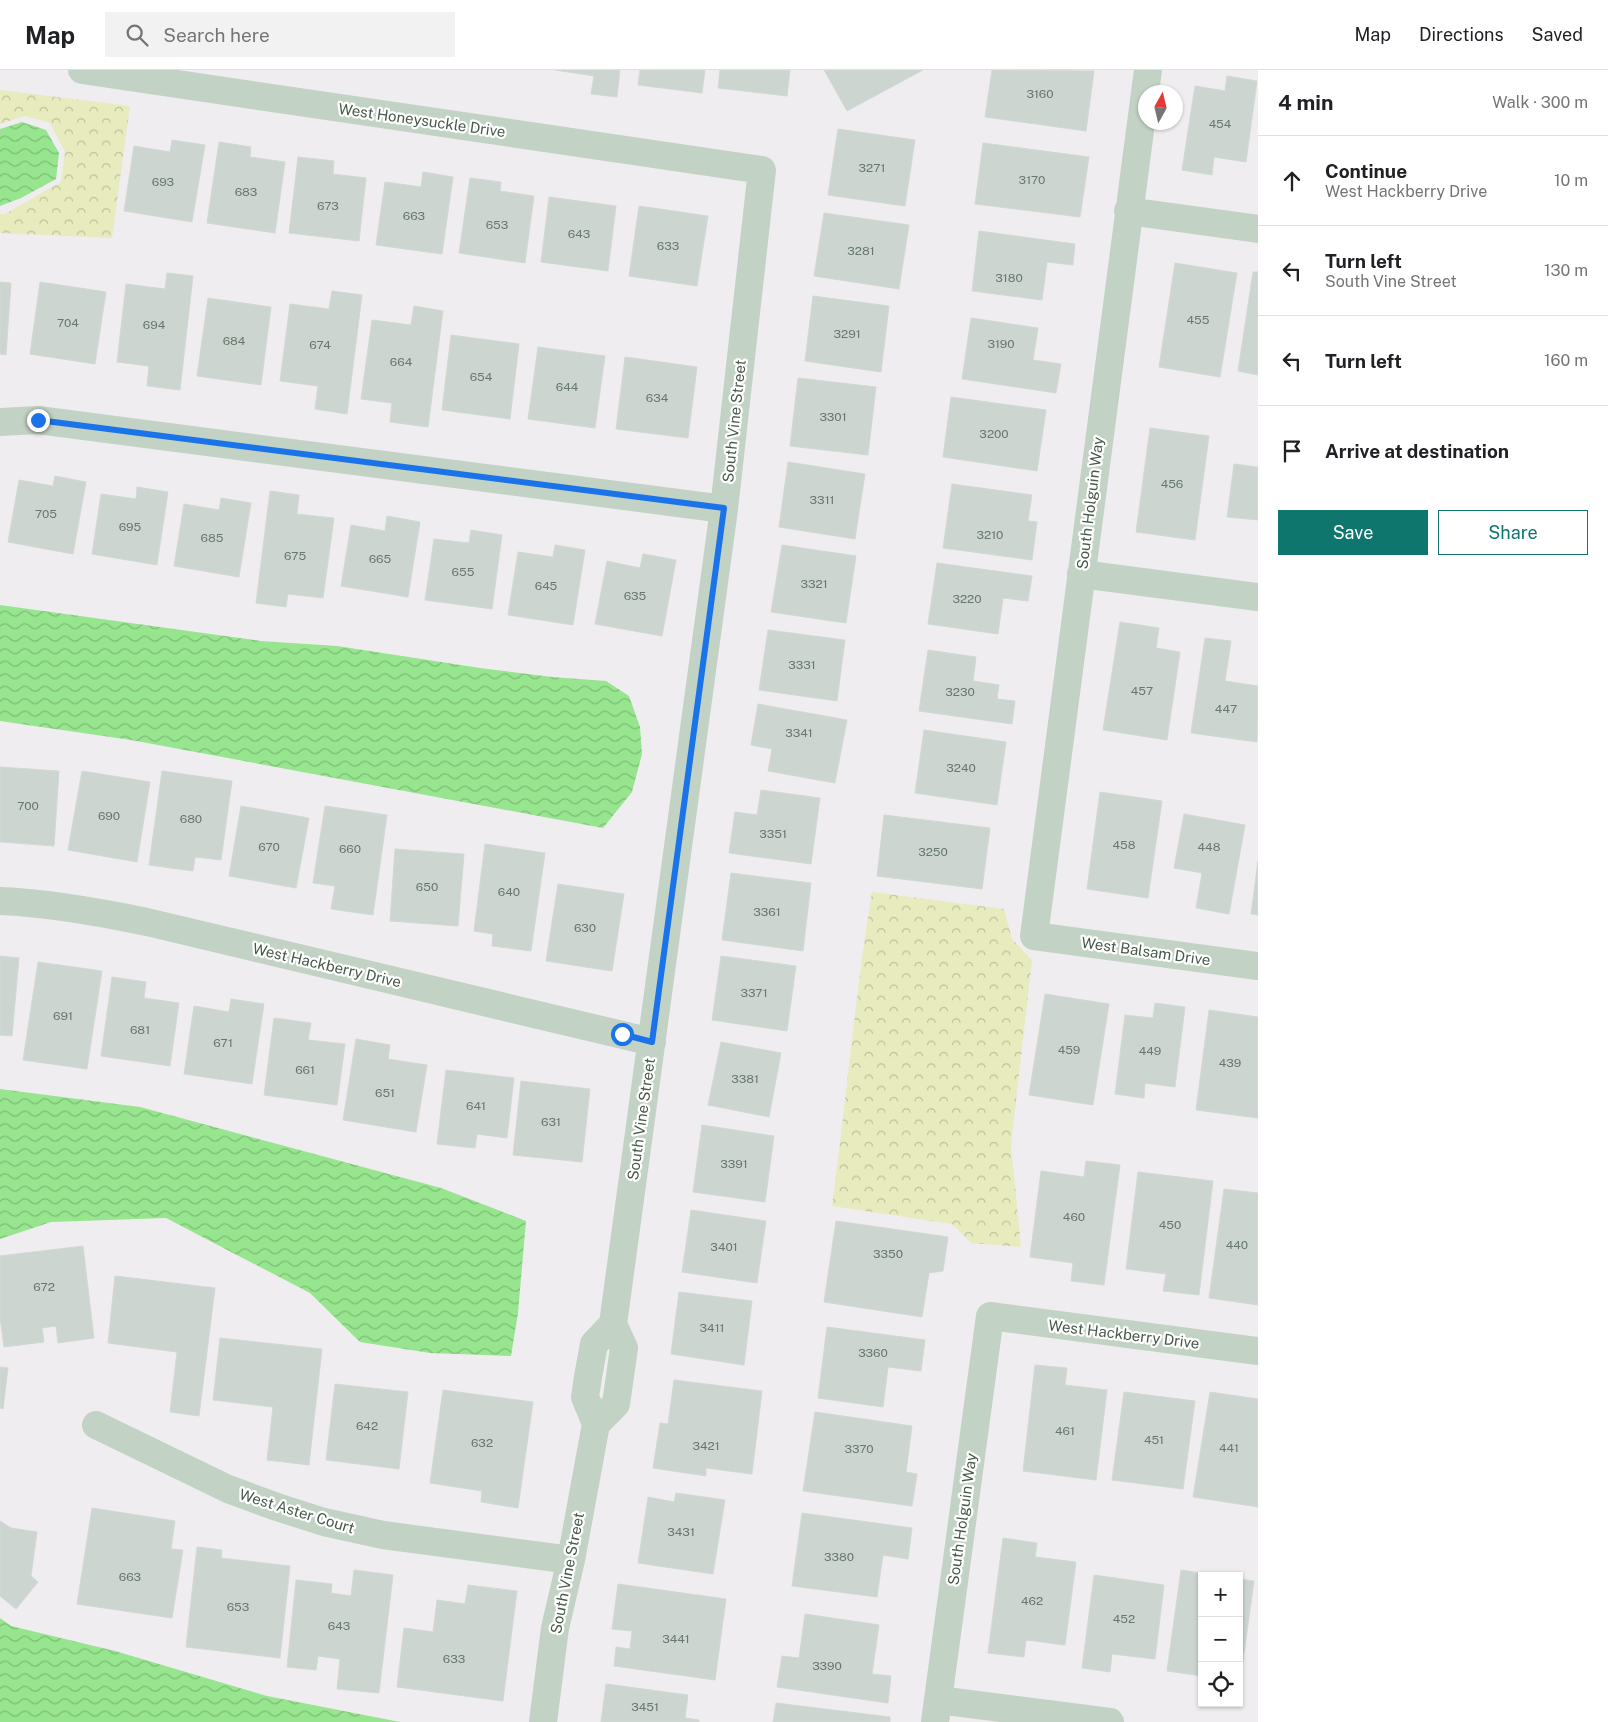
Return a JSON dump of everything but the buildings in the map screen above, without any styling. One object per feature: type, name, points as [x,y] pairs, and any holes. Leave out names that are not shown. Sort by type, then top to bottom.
[{"type":"street","name":"West Honeysuckle Drive","points":[[82,70],[762,170]]},
{"type":"street","name":"South Holguin Way","points":[[1034,936],[1148,70]]},
{"type":"street","name":"South Vine Street","points":[[543,1722],[555,1628],[571,1560],[596,1424],[616,1404],[624,1348],[613,1324],[724,508],[762,170]]},
{"type":"street","points":[[1128,211],[1258,228]]},
{"type":"street","points":[[0,422],[38,420],[724,508]]},
{"type":"street","points":[[1081,574],[1258,597]]},
{"type":"street","name":"West Hackberry Drive","points":[[0,901],[96,912],[147,922],[652,1042]]},
{"type":"street","name":"West Balsam Drive","points":[[1034,936],[1258,966]]},
{"type":"street","name":"South Holguin Way","points":[[936,1711],[990,1316]]},
{"type":"street","name":"West Hackberry Drive","points":[[990,1316],[1258,1351]]},
{"type":"street","name":"West Aster Court","points":[[96,1424],[228,1489],[324,1522],[383,1535],[571,1560]]},
{"type":"street","points":[[936,1711],[1110,1722]]},
{"type":"green space","points":[[0,90],[130,106],[112,238],[0,233],[0,214],[5,214],[61,182],[65,152],[50,123],[25,116],[0,124]]},
{"type":"green space","points":[[872,892],[1004,909],[1012,939],[1032,960],[1011,1145],[1021,1247],[971,1243],[952,1224],[832,1206]]},
{"type":"water","points":[[22,122],[46,130],[59,153],[56,179],[21,198],[0,206],[0,129]]},
{"type":"water","points":[[0,605],[261,641],[337,646],[480,668],[552,677],[606,681],[629,696],[640,727],[642,754],[632,792],[603,828],[131,740],[0,721]]},
{"type":"water","points":[[0,1089],[140,1107],[441,1188],[526,1221],[518,1313],[511,1356],[430,1353],[360,1342],[310,1293],[166,1218],[51,1222],[0,1239]]},
{"type":"water","points":[[0,1618],[11,1626],[115,1651],[267,1696],[400,1722],[0,1722]]},
{"type":"route","points":[[38,420],[724,508],[652,1042],[622,1034]]}]
